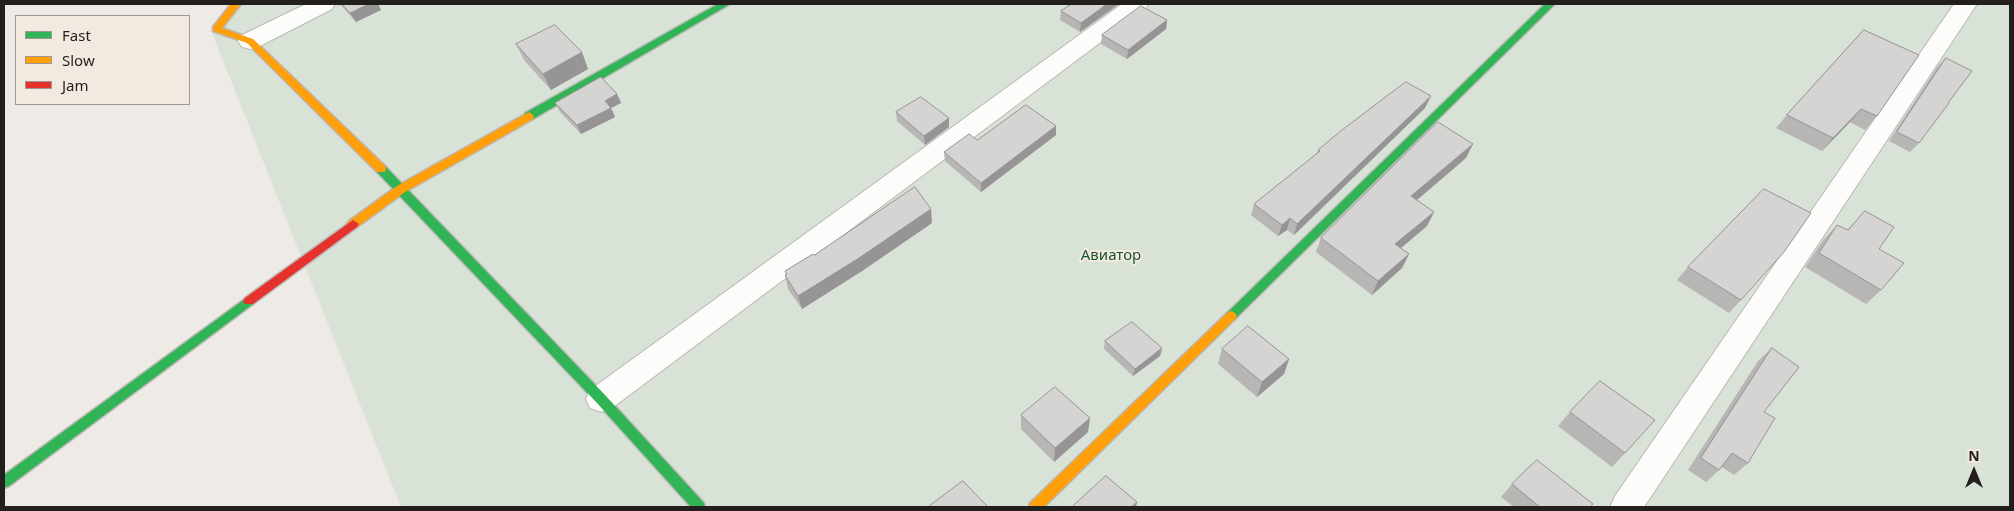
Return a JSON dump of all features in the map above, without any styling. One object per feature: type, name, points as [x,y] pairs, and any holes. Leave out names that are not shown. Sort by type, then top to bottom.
[{"type":"street","points":[[236,4],[216,29],[250,40],[401,189],[601,399],[699,507]]},
{"type":"street","points":[[250,40],[324,4]]},
{"type":"street","points":[[4,482],[401,189],[725,4]]},
{"type":"street","points":[[601,399],[1137,4]]},
{"type":"street","points":[[1035,507],[1550,4]]},
{"type":"street","points":[[1626,507],[1966,4]]},
{"type":"green space","name":"Авиатор","points":[[234,4],[2010,4],[2010,507],[401,507],[212,33]]},
{"type":"building","points":[[342,4],[369,4],[350,13]]},
{"type":"building","points":[[1072,4],[1107,4],[1081,23],[1061,11]]},
{"type":"building","points":[[1141,6],[1167,20],[1128,50],[1102,35]]},
{"type":"building","points":[[555,25],[582,52],[543,74],[516,44]]},
{"type":"building","points":[[1864,30],[1919,55],[1877,116],[1861,109],[1833,138],[1787,115]]},
{"type":"building","points":[[1946,58],[1972,71],[1919,143],[1897,132]]},
{"type":"building","points":[[601,77],[617,94],[605,101],[611,108],[577,125],[555,103]]},
{"type":"building","points":[[1406,82],[1431,96],[1297,224],[1290,218],[1282,225],[1254,204],[1320,151],[1318,150],[1342,130]]},
{"type":"building","points":[[921,97],[949,118],[924,136],[896,112]]},
{"type":"building","points":[[1026,105],[1056,126],[981,183],[944,152],[969,134],[977,140]]},
{"type":"building","points":[[1438,122],[1473,144],[1411,196],[1434,212],[1395,244],[1409,254],[1378,281],[1321,238]]},
{"type":"building","points":[[915,187],[931,209],[859,258],[798,296],[785,275],[787,274],[785,271],[814,255]]},
{"type":"building","points":[[1764,189],[1811,213],[1784,252],[1741,300],[1688,267]]},
{"type":"building","points":[[1865,211],[1894,227],[1879,249],[1904,263],[1881,290],[1819,253],[1837,225],[1848,230]]},
{"type":"building","points":[[1132,322],[1162,348],[1135,369],[1105,341]]},
{"type":"building","points":[[1248,326],[1289,359],[1262,382],[1222,349]]},
{"type":"building","points":[[1772,348],[1799,367],[1764,412],[1775,418],[1748,463],[1732,453],[1719,470],[1701,458]]},
{"type":"building","points":[[1600,381],[1655,420],[1625,453],[1570,412]]},
{"type":"building","points":[[1055,387],[1090,418],[1055,448],[1021,415]]},
{"type":"building","points":[[1537,460],[1593,504],[1590,507],[1540,507],[1512,484]]},
{"type":"building","points":[[1106,476],[1137,502],[1131,507],[1072,507]]},
{"type":"building","points":[[963,481],[988,507],[928,507]]},
{"type":"traffic: fast","points":[[529,116],[725,4]]},
{"type":"traffic: fast","points":[[1231,316],[1550,4]]},
{"type":"traffic: fast","points":[[381,169],[601,399],[699,507]]},
{"type":"traffic: fast","points":[[4,482],[249,301]]},
{"type":"traffic: slow","points":[[236,4],[216,29],[250,41],[381,169]]},
{"type":"traffic: slow","points":[[353,224],[401,189],[529,116]]},
{"type":"traffic: slow","points":[[1035,507],[1231,316]]},
{"type":"traffic: jam","points":[[249,301],[353,224]]}]
